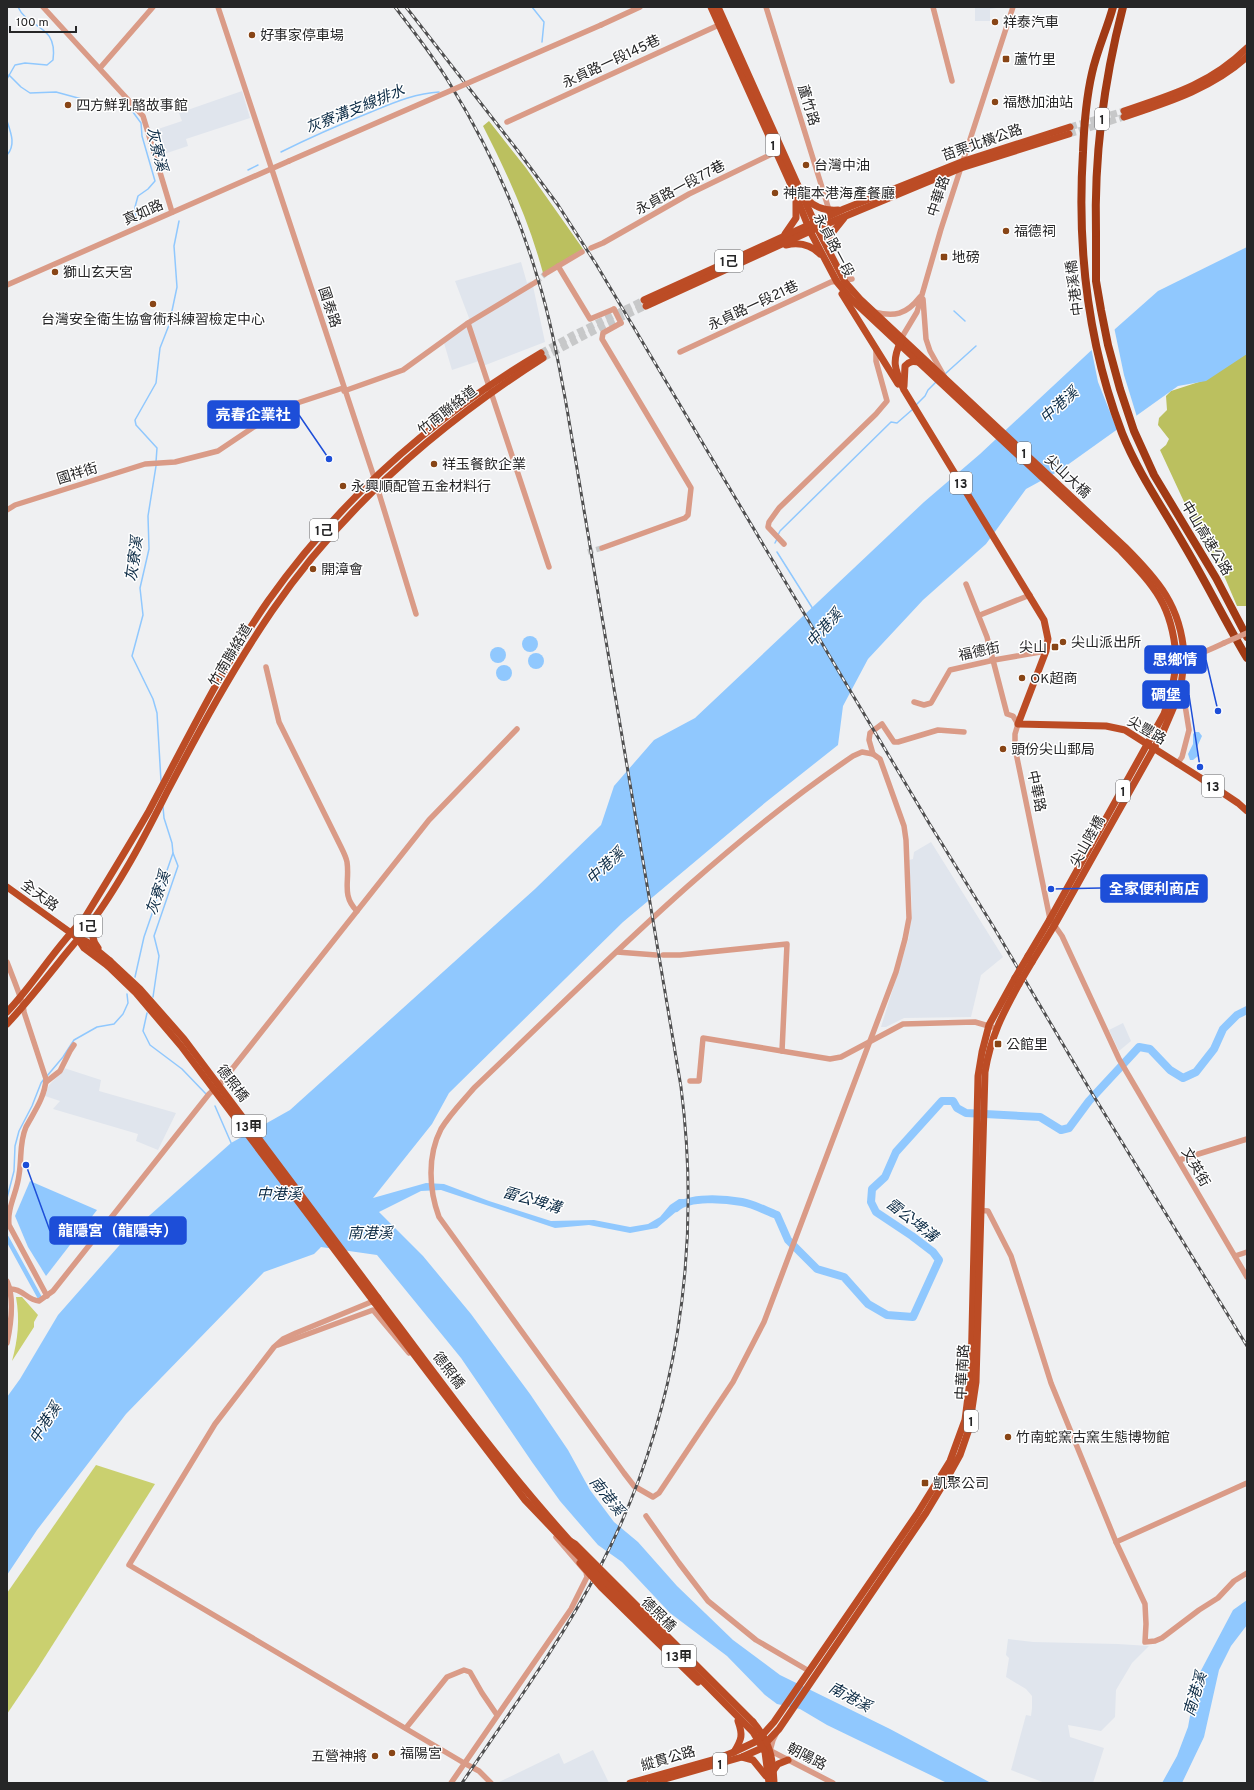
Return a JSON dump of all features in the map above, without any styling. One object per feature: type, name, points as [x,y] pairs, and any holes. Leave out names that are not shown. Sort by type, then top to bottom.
[{"type":"highway","name":"中港溪橋","points":[[1124,7],[1111,58],[1099,142],[1095,209],[1096,281],[1108,345],[1134,431],[1154,475]]},
{"type":"highway","name":"中港溪橋","points":[[1112,9],[1100,42],[1091,74],[1084,126],[1081,181],[1082,238],[1089,313],[1109,394],[1123,434],[1144,478],[1184,546]]},
{"type":"highway","name":"中山高速公路","points":[[1154,475],[1216,578],[1247,638]]},
{"type":"highway","name":"中山高速公路","points":[[1184,546],[1247,658]]},
{"type":"main road","name":"永貞路一段","points":[[712,8],[722,24],[799,195],[816,225],[827,257]]},
{"type":"main road","points":[[1247,48],[1237,58],[1206,79],[1178,93],[1124,114],[1179,99],[1212,83],[1247,57]]},
{"type":"main road","name":"苗栗北橫公路","points":[[816,225],[963,164],[1070,130]]},
{"type":"main road","points":[[772,249],[792,244],[804,244],[827,257],[832,233],[846,212],[817,207],[799,195],[796,218],[783,236]]},
{"type":"main road","name":"永貞路一段","points":[[799,195],[808,228],[827,257],[851,299],[901,340]]},
{"type":"main road","name":"1己","points":[[808,228],[772,249],[645,303],[783,236],[816,225]]},
{"type":"main road","name":"永貞路一段","points":[[840,281],[874,312],[921,360]]},
{"type":"main road","name":"13","points":[[840,281],[844,297],[876,351],[895,380],[904,390]]},
{"type":"main road","name":"中華路","points":[[901,340],[894,362],[894,369],[904,390],[1018,575],[1046,624],[1048,640],[1046,651],[1018,724]]},
{"type":"main road","name":"竹南聯絡道","points":[[7,1012],[20,998],[70,933],[84,919],[147,813],[176,768],[271,612],[303,568],[334,532],[376,488],[436,433],[542,355],[488,386],[429,429],[374,477],[314,542],[269,600],[235,653],[176,768],[155,817],[94,920],[24,1006],[7,1024]]},
{"type":"main road","points":[[904,390],[905,366],[913,361],[921,360]]},
{"type":"main road","name":"尖山大橋","points":[[921,360],[948,381],[1124,550]]},
{"type":"main road","name":"尖山大橋","points":[[921,360],[1124,550]]},
{"type":"main road","name":"1","points":[[1124,550],[1151,583],[1161,598],[1174,634],[1180,657]]},
{"type":"main road","name":"尖山陸橋","points":[[1054,926],[1162,732],[1175,704],[1181,686],[1180,657]]},
{"type":"main road","name":"尖山陸橋","points":[[1050,919],[1164,714],[1180,657]]},
{"type":"main road","name":"尖豐路","points":[[1018,724],[1115,727],[1125,730],[1238,803],[1247,811]]},
{"type":"main road","name":"全天路","points":[[7,887],[78,938]]},
{"type":"main road","name":"1","points":[[992,1027],[1030,959],[1050,919]]},
{"type":"main road","points":[[94,920],[92,932],[94,942],[109,964]]},
{"type":"main road","name":"1","points":[[1030,959],[1054,926]]},
{"type":"main road","name":"13甲","points":[[78,938],[84,948],[109,964]]},
{"type":"main road","name":"德照橋","points":[[109,964],[136,992],[181,1046],[376,1300],[525,1500],[754,1732],[765,1752],[770,1782]]},
{"type":"main road","name":"中華南路","points":[[810,1676],[927,1504],[950,1461],[968,1419],[976,1284],[980,1091],[983,1064],[992,1027]]},
{"type":"main road","points":[[568,1542],[601,1587],[753,1734],[757,1741],[770,1751],[773,1771]]},
{"type":"main road","points":[[568,1542],[580,1549],[753,1722],[764,1735],[764,1760],[770,1782]]},
{"type":"main road","name":"1","points":[[774,1722],[810,1676]]},
{"type":"main road","name":"1","points":[[779,1729],[810,1676]]},
{"type":"main road","points":[[734,1752],[739,1744],[742,1732],[738,1721]]},
{"type":"main road","points":[[753,1722],[764,1724],[774,1722]]},
{"type":"main road","name":"縱貫公路","points":[[651,1783],[657,1778],[719,1758],[757,1741],[764,1735],[774,1722]]},
{"type":"main road","name":"縱貫公路","points":[[630,1783],[657,1778],[742,1757],[764,1746],[779,1729]]},
{"type":"main road","points":[[742,1757],[753,1760],[770,1782]]},
{"type":"main road","points":[[770,1782],[773,1771],[778,1764],[788,1760]]},
{"type":"street","points":[[43,7],[143,116],[172,212]]},
{"type":"street","points":[[100,68],[153,7]]},
{"type":"street","name":"國泰路","points":[[218,7],[273,168],[374,477],[376,488],[416,614]]},
{"type":"street","name":"真如路","points":[[7,285],[640,7]]},
{"type":"street","name":"蘆竹路","points":[[766,7],[829,210]]},
{"type":"street","points":[[933,7],[952,81]]},
{"type":"street","name":"中華路","points":[[901,340],[917,312],[1013,7]]},
{"type":"street","name":"永貞路一段145巷","points":[[507,122],[722,24]]},
{"type":"street","name":"永貞路一段77巷","points":[[590,248],[603,243],[689,194],[779,151]]},
{"type":"street","points":[[545,274],[582,252]]},
{"type":"street","points":[[558,266],[590,319],[614,309],[621,324],[603,334],[602,339],[691,488],[688,515],[685,518],[602,548]]},
{"type":"street","name":"永貞路一段21巷","points":[[680,352],[831,282],[852,279]]},
{"type":"street","name":"國祥街","points":[[7,510],[15,505],[145,464],[175,462],[218,451],[282,408],[403,370],[468,323],[536,282]]},
{"type":"street","points":[[874,312],[891,315],[899,314],[915,304],[922,294]]},
{"type":"street","points":[[922,294],[926,339],[930,351],[948,381]]},
{"type":"street","points":[[468,323],[548,567]]},
{"type":"street","points":[[784,544],[768,527],[769,522],[779,508],[876,414],[887,401],[876,361],[876,351]]},
{"type":"street","points":[[966,584],[980,615],[994,660],[999,687],[1007,714],[1013,716],[1018,724]]},
{"type":"street","points":[[980,615],[1030,595]]},
{"type":"street","points":[[1180,657],[1201,653],[1247,633]]},
{"type":"street","name":"福德街","points":[[914,702],[924,705],[931,703],[950,670],[994,660],[1046,651]]},
{"type":"street","points":[[266,667],[279,722],[347,861],[346,892],[352,906],[357,911]]},
{"type":"street","points":[[1177,764],[1190,730],[1186,695],[1181,686]]},
{"type":"street","points":[[873,754],[869,740],[870,733],[882,724],[894,742],[938,730],[964,732]]},
{"type":"street","name":"中華路","points":[[1018,724],[1015,734],[1015,748],[1050,919],[1054,926]]},
{"type":"street","points":[[11,1289],[22,1291],[26,1296],[39,1302],[53,1291],[207,1096],[221,1083],[438,809],[517,729]]},
{"type":"street","points":[[862,752],[873,754],[880,759],[904,826],[909,918],[896,972],[764,1322],[747,1358],[733,1382],[675,1470],[659,1493],[653,1497],[634,1486],[439,1217],[434,1204],[431,1179],[434,1149],[441,1130],[460,1104],[617,952],[666,904],[774,812],[853,756],[862,752]]},
{"type":"street","name":"文英街","points":[[1054,926],[1062,936],[1119,1059],[1247,1277]]},
{"type":"street","points":[[663,955],[680,955],[787,944],[782,1051]]},
{"type":"street","points":[[617,952],[656,954]]},
{"type":"street","points":[[7,962],[24,1006],[24,1012],[46,1079],[38,1106],[26,1128],[20,1144],[19,1175],[8,1207],[10,1225],[46,1297]]},
{"type":"street","points":[[690,1081],[699,1081],[703,1038],[830,1059],[841,1057],[903,1024],[914,1022],[975,1022],[992,1027]]},
{"type":"street","points":[[46,1079],[60,1071],[74,1046]]},
{"type":"street","points":[[1179,1160],[1247,1139]]},
{"type":"street","points":[[978,1210],[988,1211],[1011,1256],[1051,1383],[1116,1542],[1144,1604],[1146,1624],[1145,1642],[1155,1641],[1162,1638],[1199,1610],[1218,1598],[1234,1581],[1247,1574]]},
{"type":"street","points":[[1235,1256],[1247,1252]]},
{"type":"street","points":[[7,1281],[11,1289],[10,1324],[7,1343]]},
{"type":"street","points":[[376,1300],[274,1346],[215,1424],[130,1565],[479,1772],[491,1783]]},
{"type":"street","points":[[284,1341],[373,1310],[434,1383],[496,1467],[586,1572],[587,1578],[573,1604],[451,1783]]},
{"type":"street","points":[[1116,1542],[1247,1483]]},
{"type":"street","points":[[646,1516],[708,1601],[756,1640],[810,1676]]},
{"type":"street","points":[[406,1728],[447,1677],[464,1670],[470,1672],[497,1715]]},
{"type":"street","points":[[770,1751],[772,1740],[779,1729]]},
{"type":"street","name":"朝陽路","points":[[770,1751],[823,1780],[833,1783]]},
{"type":"shaded area","points":[[975,7],[1004,7],[990,9],[990,21],[975,21]]},
{"type":"shaded area","points":[[242,91],[250,118],[186,139],[188,146],[158,156],[152,131],[182,121],[179,113]]},
{"type":"shaded area","points":[[521,262],[527,283],[531,281],[533,286],[545,342],[483,366],[482,360],[452,370],[444,343],[467,327],[469,318],[455,281]]},
{"type":"shaded area","points":[[931,842],[1003,957],[981,975],[971,1017],[904,1018],[886,1027],[881,1027],[909,937],[912,909],[909,860],[913,859],[914,852]]},
{"type":"shaded area","points":[[1123,1023],[1131,1041],[1119,1051],[1109,1030]]},
{"type":"shaded area","points":[[64,1068],[101,1080],[99,1091],[176,1113],[158,1150],[136,1141],[138,1134],[53,1109],[60,1101],[45,1096],[49,1085]]},
{"type":"shaded area","points":[[1008,1639],[1033,1642],[1149,1646],[1132,1663],[1116,1690],[1115,1717],[1101,1731],[1068,1725],[1070,1737],[1104,1748],[1093,1783],[1045,1783],[1011,1770],[1026,1715],[1031,1716],[1032,1696],[1026,1689],[1006,1677],[1009,1658],[1006,1655]]},
{"type":"shaded area","points":[[593,1750],[609,1783],[497,1783],[559,1753],[564,1764]]},
{"type":"green space","points":[[489,121],[526,168],[583,249],[543,273],[517,198],[501,161],[483,126]]},
{"type":"green space","points":[[1247,353],[1247,606],[1237,606],[1225,578],[1205,547],[1160,450],[1166,445],[1169,439],[1158,425],[1159,418],[1167,410],[1166,396],[1171,391],[1202,381]]},
{"type":"green space","points":[[16,1297],[22,1297],[38,1315],[34,1322],[34,1327],[12,1361],[18,1329]]},
{"type":"green space","points":[[96,1465],[155,1484],[7,1714],[7,1593]]},
{"type":"water","name":"中港溪","points":[[1247,247],[1247,354],[1206,381],[1178,386],[1059,471],[1026,489],[986,544],[923,600],[868,659],[843,706],[838,745],[766,802],[623,922],[449,1093],[432,1124],[373,1198],[426,1183],[444,1184],[489,1201],[551,1221],[594,1220],[630,1227],[648,1224],[660,1217],[670,1205],[679,1199],[686,1199],[684,1205],[657,1228],[630,1233],[589,1225],[555,1228],[441,1190],[421,1191],[379,1212],[423,1256],[471,1314],[530,1394],[568,1450],[590,1490],[614,1522],[638,1542],[677,1586],[733,1640],[780,1675],[890,1729],[991,1783],[947,1783],[827,1725],[800,1709],[777,1704],[765,1695],[727,1656],[670,1613],[622,1562],[598,1545],[560,1501],[461,1358],[377,1255],[321,1247],[314,1254],[264,1272],[126,1414],[37,1530],[7,1575],[7,1397],[20,1379],[58,1315],[132,1231],[231,1143],[290,1110],[535,889],[601,825],[614,786],[654,740],[695,718],[924,502],[980,454],[1097,345],[1158,291]]},
{"type":"water","points":[[530,636],[536,638],[538,644],[536,650],[530,652],[524,650],[522,644],[524,638]]},
{"type":"water","points":[[498,647],[504,649],[506,655],[504,661],[498,663],[492,661],[490,655],[492,649]]},
{"type":"water","points":[[536,653],[542,655],[544,661],[542,667],[536,669],[530,667],[528,661],[530,655]]},
{"type":"water","points":[[504,665],[510,667],[512,673],[510,679],[504,681],[498,679],[496,673],[498,667]]},
{"type":"water","points":[[1195,732],[1199,732],[1202,736],[1197,747],[1198,756],[1193,760],[1190,760],[1188,754],[1193,744],[1193,734]]},
{"type":"water","points":[[30,1181],[97,1210],[46,1276],[28,1247],[15,1216]]},
{"type":"water","name":"南港溪","points":[[1247,1600],[1247,1625],[1231,1646],[1219,1670],[1204,1737],[1182,1783],[1162,1783],[1177,1756],[1188,1727],[1197,1678],[1233,1610]]},
{"type":"pier","points":[[1114,327],[1124,375],[1137,417],[1118,432],[1098,382],[1091,347]]},
{"type":"waterway","points":[[7,79],[15,65],[25,63],[47,65],[53,60],[53,48],[47,33],[28,20],[18,7]]},
{"type":"waterway","name":"灰寮溝支線排水","points":[[532,7],[544,22],[542,42]]},
{"type":"waterway","name":"灰寮溪","points":[[9,75],[21,87],[30,93],[56,92],[89,101],[122,105],[130,108],[141,123],[142,136],[155,181],[148,189],[138,196],[135,207],[136,222]]},
{"type":"waterway","name":"灰寮溝支線排水","points":[[281,152],[337,126],[396,102],[413,96],[439,92]]},
{"type":"waterway","points":[[7,121],[12,143],[10,151],[7,155]]},
{"type":"waterway","name":"灰寮溝支線排水","points":[[248,170],[258,165]]},
{"type":"waterway","name":"灰寮溪","points":[[156,462],[157,448],[136,425],[135,420],[156,383],[160,348],[169,325],[177,287],[174,246],[179,221]]},
{"type":"waterway","points":[[954,311],[965,321]]},
{"type":"waterway","points":[[945,374],[976,346]]},
{"type":"waterway","points":[[915,406],[936,382]]},
{"type":"waterway","points":[[778,535],[780,531],[891,422],[897,423],[913,409]]},
{"type":"waterway","name":"灰寮溪","points":[[156,466],[148,516],[149,549],[140,588],[143,615],[132,656],[153,699],[157,713],[161,781]]},
{"type":"waterway","points":[[775,543],[777,539]]},
{"type":"waterway","points":[[777,552],[813,609]]},
{"type":"waterway","name":"灰寮溪","points":[[153,997],[159,956],[154,936],[178,866],[164,818],[163,807]]},
{"type":"waterway","points":[[135,977],[144,937],[173,853]]},
{"type":"waterway","points":[[47,1076],[63,1057],[74,1040],[97,1027],[114,1024],[123,1014],[128,1003],[127,994]]},
{"type":"waterway","name":"雷公埤溝","points":[[676,1208],[682,1204],[698,1200],[726,1200],[746,1203],[777,1215],[788,1240],[817,1269],[844,1277],[868,1304],[887,1315],[913,1317],[939,1260],[933,1252],[876,1212],[871,1202],[872,1189],[885,1177],[896,1152],[942,1101],[953,1101],[957,1108],[966,1113],[1040,1117],[1061,1130],[1069,1128],[1089,1101],[1139,1047],[1150,1049],[1170,1070],[1183,1078],[1196,1072],[1214,1049],[1223,1029],[1237,1015],[1247,1010]]},
{"type":"waterway","name":"灰寮溪","points":[[147,1013],[143,1031],[150,1045],[182,1069],[206,1094]]},
{"type":"waterway","points":[[7,1198],[14,1171],[15,1146],[19,1131],[44,1079]]},
{"type":"waterway","name":"灰寮溪","points":[[215,1106],[232,1145]]},
{"type":"waterway","points":[[7,1238],[40,1298]]},
{"type":"tunnel","points":[[1070,127],[1124,111]]},
{"type":"tunnel","points":[[1069,134],[1124,117]]},
{"type":"tunnel","points":[[536,282],[545,274]]},
{"type":"tunnel","points":[[541,353],[571,336],[644,300]]},
{"type":"tunnel","points":[[543,358],[605,325],[646,306]]},
{"type":"tunnel","points":[[588,552],[602,548]]},
{"type":"railway","points":[[395,7],[444,74],[489,153],[520,226],[542,291],[557,355],[566,403],[681,1087],[687,1149],[688,1211],[685,1272],[677,1333],[665,1394],[648,1453],[626,1511],[585,1595],[534,1677],[462,1783]]},
{"type":"railway","points":[[406,7],[558,205],[596,264],[929,823],[1247,1346]]},
{"type":"place","name":"祥泰汽車","points":[[995,22]]},
{"type":"place","name":"好事家停車場","points":[[252,35]]},
{"type":"place","name":"蘆竹里","points":[[1006,59]]},
{"type":"place","name":"福懋加油站","points":[[995,102]]},
{"type":"place","name":"四方鮮乳酪故事館","points":[[68,105]]},
{"type":"place","name":"台灣中油","points":[[806,165]]},
{"type":"place","name":"神龍本港海產餐廳","points":[[775,193]]},
{"type":"place","name":"福德祠","points":[[1006,231]]},
{"type":"place","name":"地磅","points":[[944,257]]},
{"type":"place","name":"獅山玄天宮","points":[[55,272]]},
{"type":"place","name":"台灣安全衛生協會術科練習檢定中心","points":[[153,304]]},
{"type":"place","name":"亮春企業社","points":[[329,459]]},
{"type":"place","name":"祥玉餐飲企業","points":[[434,464]]},
{"type":"place","name":"永興順配管五金材料行","points":[[343,486]]},
{"type":"place","name":"開漳會","points":[[313,569]]},
{"type":"place","name":"尖山派出所","points":[[1063,642]]},
{"type":"place","name":"尖山","points":[[1055,647]]},
{"type":"place","name":"OK超商","points":[[1022,678]]},
{"type":"place","name":"思鄉情","points":[[1218,711]]},
{"type":"place","name":"頭份尖山郵局","points":[[1003,749]]},
{"type":"place","name":"碉堡","points":[[1200,767]]},
{"type":"place","name":"全家便利商店","points":[[1051,889]]},
{"type":"place","name":"公館里","points":[[998,1044]]},
{"type":"place","name":"龍隱宮（龍隱寺）","points":[[26,1165]]},
{"type":"place","name":"竹南蛇窯古窯生態博物館","points":[[1008,1437]]},
{"type":"place","name":"凱聚公司","points":[[925,1483]]},
{"type":"place","name":"福陽宮","points":[[392,1753]]},
{"type":"place","name":"五營神將","points":[[375,1756]]}]
